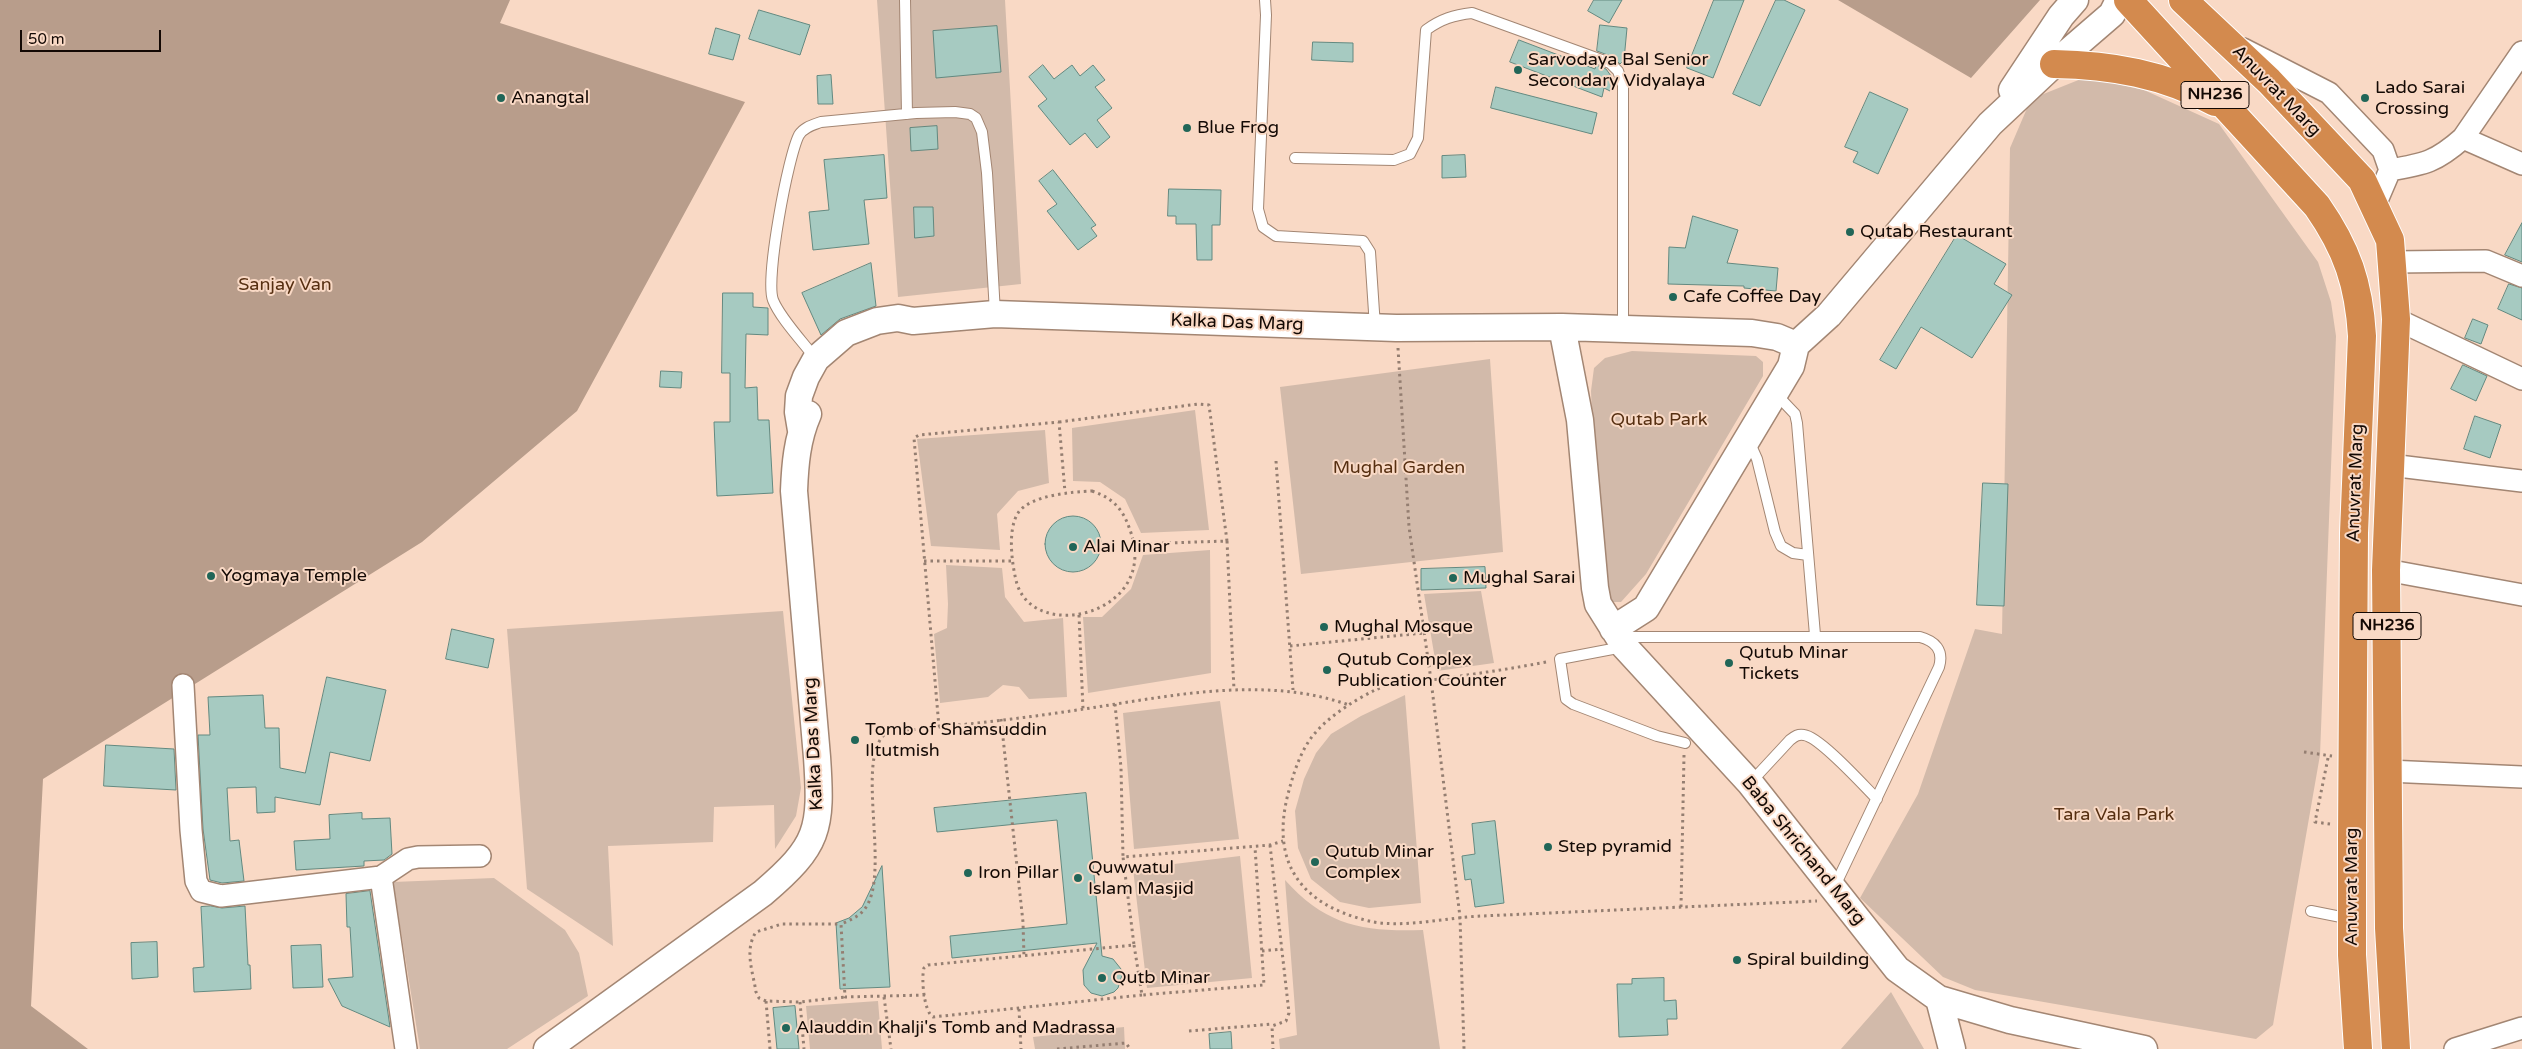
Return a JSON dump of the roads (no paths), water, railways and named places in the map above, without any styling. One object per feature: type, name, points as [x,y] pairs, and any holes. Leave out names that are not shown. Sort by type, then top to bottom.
[{"type":"highway","name":"Anuvrat Marg","points":[[2128,0],[2302,190],[2333,229],[2352,272],[2360,308],[2362,336],[2354,533],[2352,920],[2358,1049]]},
{"type":"highway","name":"Anuvrat Marg","points":[[2184,0],[2231,44],[2362,180],[2390,240],[2396,319],[2386,570],[2389,928],[2396,1049]]},
{"type":"highway","points":[[2054,64],[2091,64],[2154,76],[2197,93],[2229,110]]},
{"type":"street","points":[[1990,124],[2055,24],[2075,0]]},
{"type":"street","points":[[1619,638],[1646,608],[1791,366],[1796,345],[1829,315],[1990,124],[2054,64],[2112,14],[2119,0]]},
{"type":"street","points":[[2231,44],[2304,78],[2329,93],[2383,150],[2390,170],[2375,205]]},
{"type":"street","points":[[2390,170],[2430,163],[2445,154],[2463,138],[2522,52]]},
{"type":"street","points":[[2463,138],[2522,164]]},
{"type":"street","points":[[2392,262],[2486,261],[2522,276]]},
{"type":"street","name":"Kalka Das Marg","points":[[801,430],[798,412],[799,396],[806,377],[816,359],[846,333],[859,327],[891,319],[913,321],[995,314],[1386,328],[1562,327],[1752,333],[1777,337],[1796,345]]},
{"type":"street","points":[[2396,319],[2522,379]]},
{"type":"street","name":"Kalka Das Marg","points":[[547,1049],[763,893],[788,872],[805,852],[818,823],[820,794],[794,491],[795,466],[801,430],[820,386],[841,360],[857,347],[913,321]]},
{"type":"street","name":"Baba Shrichand Marg","points":[[1562,327],[1580,420],[1595,588],[1598,604],[1619,638],[1750,783],[1898,969],[1939,999],[2010,1020],[2144,1049]]},
{"type":"street","points":[[2390,465],[2522,481]]},
{"type":"street","points":[[2386,570],[2522,595]]},
{"type":"street","points":[[183,685],[192,838],[196,881],[202,891],[221,896],[381,877],[397,865],[413,858],[480,856]]},
{"type":"street","points":[[2388,771],[2522,777]]},
{"type":"street","points":[[381,877],[406,1049]]},
{"type":"street","points":[[1939,999],[1952,1049]]},
{"type":"street","points":[[2455,1049],[2522,1028]]},
{"type":"lane","points":[[905,0],[907,114]]},
{"type":"lane","points":[[1264,0],[1266,15],[1258,209],[1263,227],[1276,236],[1363,241],[1370,252],[1386,328]]},
{"type":"lane","points":[[1296,158],[1394,160],[1410,154],[1418,138],[1426,30],[1440,20],[1458,14],[1472,13],[1610,63],[1618,71],[1622,85],[1623,329]]},
{"type":"lane","points":[[816,359],[779,310],[773,300],[771,291],[772,270],[789,164],[800,134],[808,126],[821,122],[907,114],[955,112],[970,114],[976,118],[982,132],[987,173],[995,314]]},
{"type":"lane","points":[[1774,393],[1795,414],[1797,423],[1814,635]]},
{"type":"lane","points":[[1748,437],[1757,459],[1775,532],[1781,546],[1792,553],[1808,555]]},
{"type":"lane","points":[[1685,743],[1657,736],[1569,702],[1565,694],[1560,659],[1619,638],[1814,635],[1920,637],[1933,642],[1938,647],[1940,654],[1939,667],[1877,799],[1838,895]]},
{"type":"lane","points":[[1750,783],[1790,740],[1797,735],[1805,735],[1818,741],[1877,799]]},
{"type":"lane","points":[[2311,912],[2352,920]]},
{"type":"place","name":"Sarvodaya Bal Senior Secondary Vidyalaya","points":[[1518,70]]},
{"type":"place","name":"Anangtal","points":[[501,98]]},
{"type":"place","name":"Lado Sarai Crossing","points":[[2365,98]]},
{"type":"place","name":"Blue Frog","points":[[1187,128]]},
{"type":"place","name":"Qutab Restaurant","points":[[1850,232]]},
{"type":"place","name":"Cafe Coffee Day","points":[[1673,297]]},
{"type":"place","name":"Alai Minar","points":[[1073,547]]},
{"type":"place","name":"Yogmaya Temple","points":[[211,576]]},
{"type":"place","name":"Mughal Sarai","points":[[1453,578]]},
{"type":"place","name":"Mughal Mosque","points":[[1324,627]]},
{"type":"place","name":"Qutub Minar Tickets","points":[[1729,663]]},
{"type":"place","name":"Qutub Complex Publication Counter","points":[[1327,670]]},
{"type":"place","name":"Tomb of Shamsuddin Iltutmish","points":[[855,740]]},
{"type":"place","name":"Step pyramid","points":[[1548,847]]},
{"type":"place","name":"Qutub Minar Complex","points":[[1315,862]]},
{"type":"place","name":"Iron Pillar","points":[[968,873]]},
{"type":"place","name":"Quwwatul Islam Masjid","points":[[1078,878]]},
{"type":"place","name":"Spiral building","points":[[1737,960]]},
{"type":"place","name":"Qutb Minar","points":[[1102,978]]},
{"type":"place","name":"Alauddin Khalji's Tomb and Madrassa","points":[[786,1028]]},
{"type":"park label","name":"Sanjay Van","points":[[285,285]]},
{"type":"park label","name":"Qutab Park","points":[[1659,420]]},
{"type":"park label","name":"Mughal Garden","points":[[1399,468]]},
{"type":"park label","name":"Tara Vala Park","points":[[2114,815]]}]
